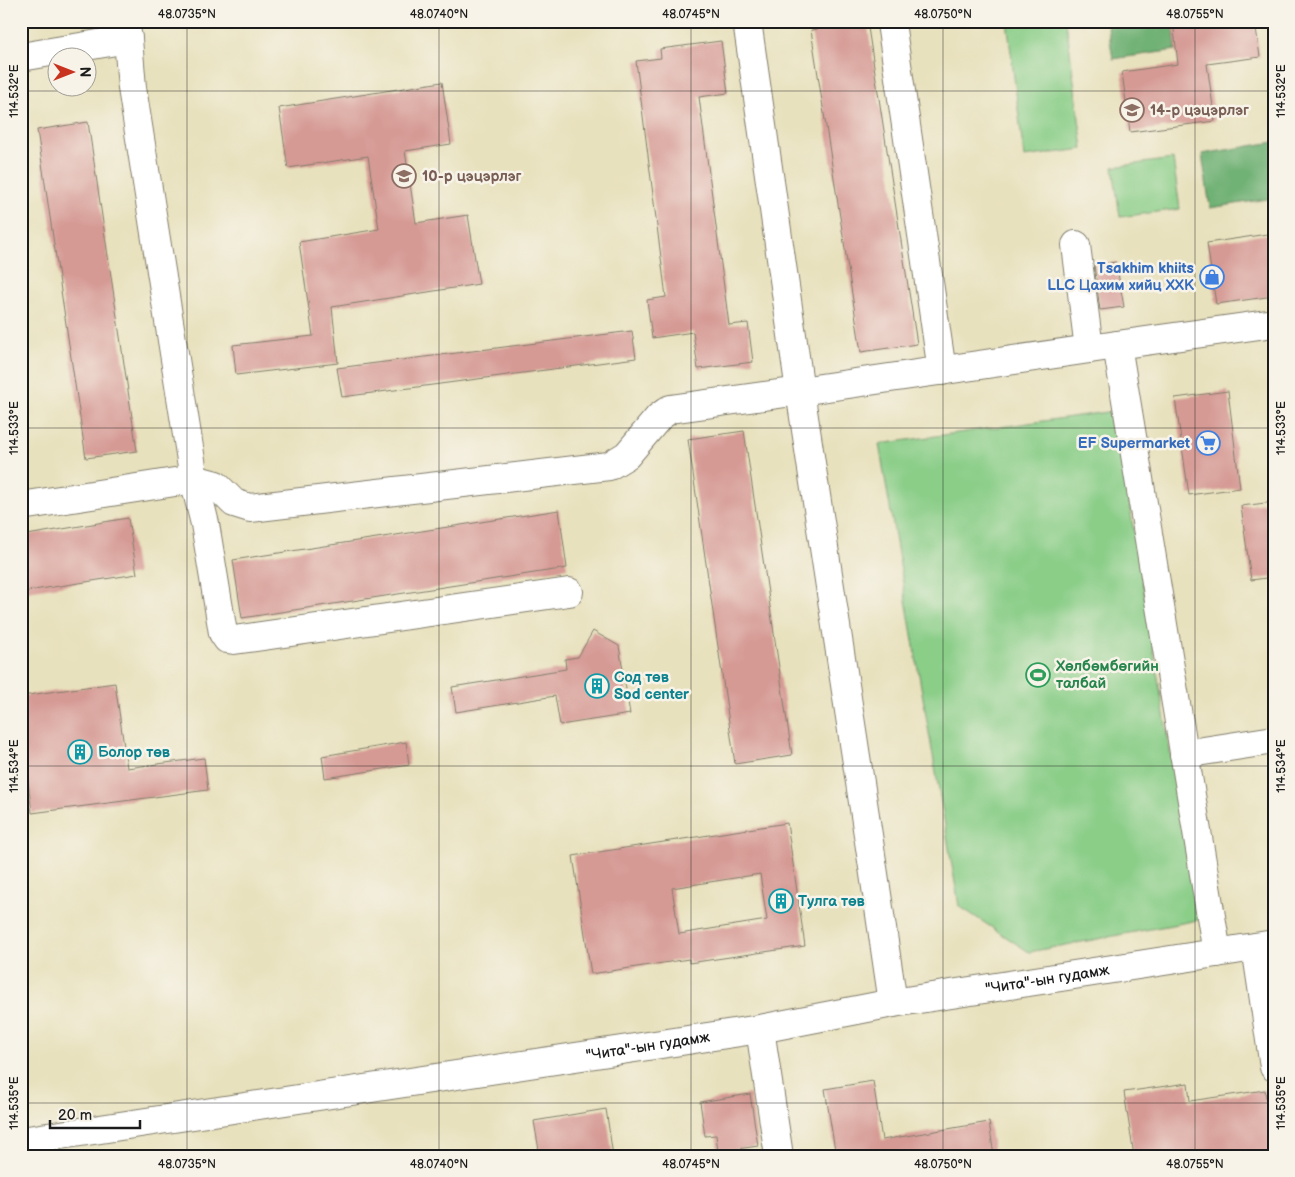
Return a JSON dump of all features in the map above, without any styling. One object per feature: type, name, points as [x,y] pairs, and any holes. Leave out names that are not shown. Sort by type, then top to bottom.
[{"type":"street","points":[[891,23],[942,371]]},
{"type":"street","points":[[748,26],[800,391],[893,1003]]},
{"type":"street","points":[[21,57],[126,30],[132,88],[194,479],[205,524],[223,633],[226,639],[234,640],[568,592]]},
{"type":"street","points":[[1076,245],[1089,349]]},
{"type":"street","points":[[21,506],[194,479],[216,485],[234,503],[250,508],[609,466],[627,455],[659,417],[670,410],[1274,323]]},
{"type":"street","points":[[1120,344],[1217,953]]},
{"type":"street","points":[[1184,754],[1274,740]]},
{"type":"street","points":[[1265,946],[1274,1067]]},
{"type":"street","name":"\"Чита\"-ын гудамж","points":[[21,1141],[760,1029],[893,1003],[1265,946]]},
{"type":"street","points":[[760,1029],[779,1156]]},
{"type":"green space","points":[[1007,21],[1066,21],[1083,149],[1024,157]]},
{"type":"green space","points":[[1107,21],[1173,21],[1176,50],[1113,59]]},
{"type":"green space","points":[[1274,142],[1274,198],[1210,208],[1202,154]]},
{"type":"green space","points":[[1173,159],[1180,209],[1120,217],[1113,167]]},
{"type":"green space","name":"Хөлбөмбөгийн талбай","points":[[1114,411],[1198,920],[1029,952],[959,906],[879,444]]},
{"type":"building","points":[[867,21],[917,344],[861,352],[811,30]]},
{"type":"building","points":[[1173,21],[1255,21],[1260,57],[1207,64],[1215,121],[1130,132],[1122,72],[1178,64]]},
{"type":"building","points":[[721,41],[728,93],[699,97],[729,325],[748,323],[753,362],[698,369],[693,332],[652,338],[647,300],[666,297],[636,61],[661,58],[660,49]]},
{"type":"building","points":[[442,82],[451,144],[405,151],[416,223],[468,215],[479,284],[332,307],[338,363],[236,375],[233,345],[313,336],[299,242],[379,229],[368,156],[288,168],[279,108]]},
{"type":"building","points":[[88,122],[137,451],[86,458],[37,130]]},
{"type":"building","points":[[1274,233],[1274,296],[1216,304],[1207,243]]},
{"type":"building","points":[[1116,262],[1124,307],[1100,310],[1094,265]]},
{"type":"building","points":[[632,331],[636,358],[342,397],[337,368]]},
{"type":"building","name":"EF Supermarket","points":[[1228,391],[1240,488],[1189,495],[1175,398]]},
{"type":"building","points":[[744,431],[792,755],[735,764],[688,439]]},
{"type":"building","points":[[1274,502],[1274,577],[1251,580],[1241,506]]},
{"type":"building","points":[[559,510],[567,568],[242,618],[233,560]]},
{"type":"building","points":[[128,518],[137,574],[21,592],[21,536]]},
{"type":"building","points":[[593,631],[619,646],[630,714],[560,725],[555,696],[456,712],[452,687],[566,669],[565,659],[578,657]]},
{"type":"building","name":"Болор төв","points":[[115,683],[127,768],[204,758],[208,790],[32,813],[21,727],[21,696]]},
{"type":"building","points":[[406,742],[409,765],[325,778],[322,756]]},
{"type":"building","points":[[787,823],[805,946],[689,963],[689,959],[591,974],[573,856]],"holes":[[[760,874],[767,920],[679,934],[672,888]]]},
{"type":"building","points":[[873,1081],[882,1140],[989,1122],[994,1156],[836,1156],[825,1089]]},
{"type":"building","points":[[1188,1083],[1190,1101],[1265,1090],[1274,1156],[1134,1156],[1124,1092]]},
{"type":"building","points":[[750,1094],[758,1146],[718,1152],[716,1135],[705,1136],[700,1102]]},
{"type":"building","points":[[606,1109],[613,1156],[540,1156],[534,1121]]},
{"type":"place","name":"14-р цэцэрлэг","points":[[1132,110]]},
{"type":"place","name":"10-р цэцэрлэг","points":[[404,176]]},
{"type":"place","name":"Tsakhim khiits LLC Цахим хийц ХХК","points":[[1212,277]]},
{"type":"place","name":"EF Supermarket","points":[[1208,443]]},
{"type":"place","name":"Хөлбөмбөгийн талбай","points":[[1038,675]]},
{"type":"place","name":"Сод төв Sod center","points":[[597,686]]},
{"type":"place","name":"Болор төв","points":[[80,752]]},
{"type":"place","name":"Тулга төв","points":[[781,901]]}]
